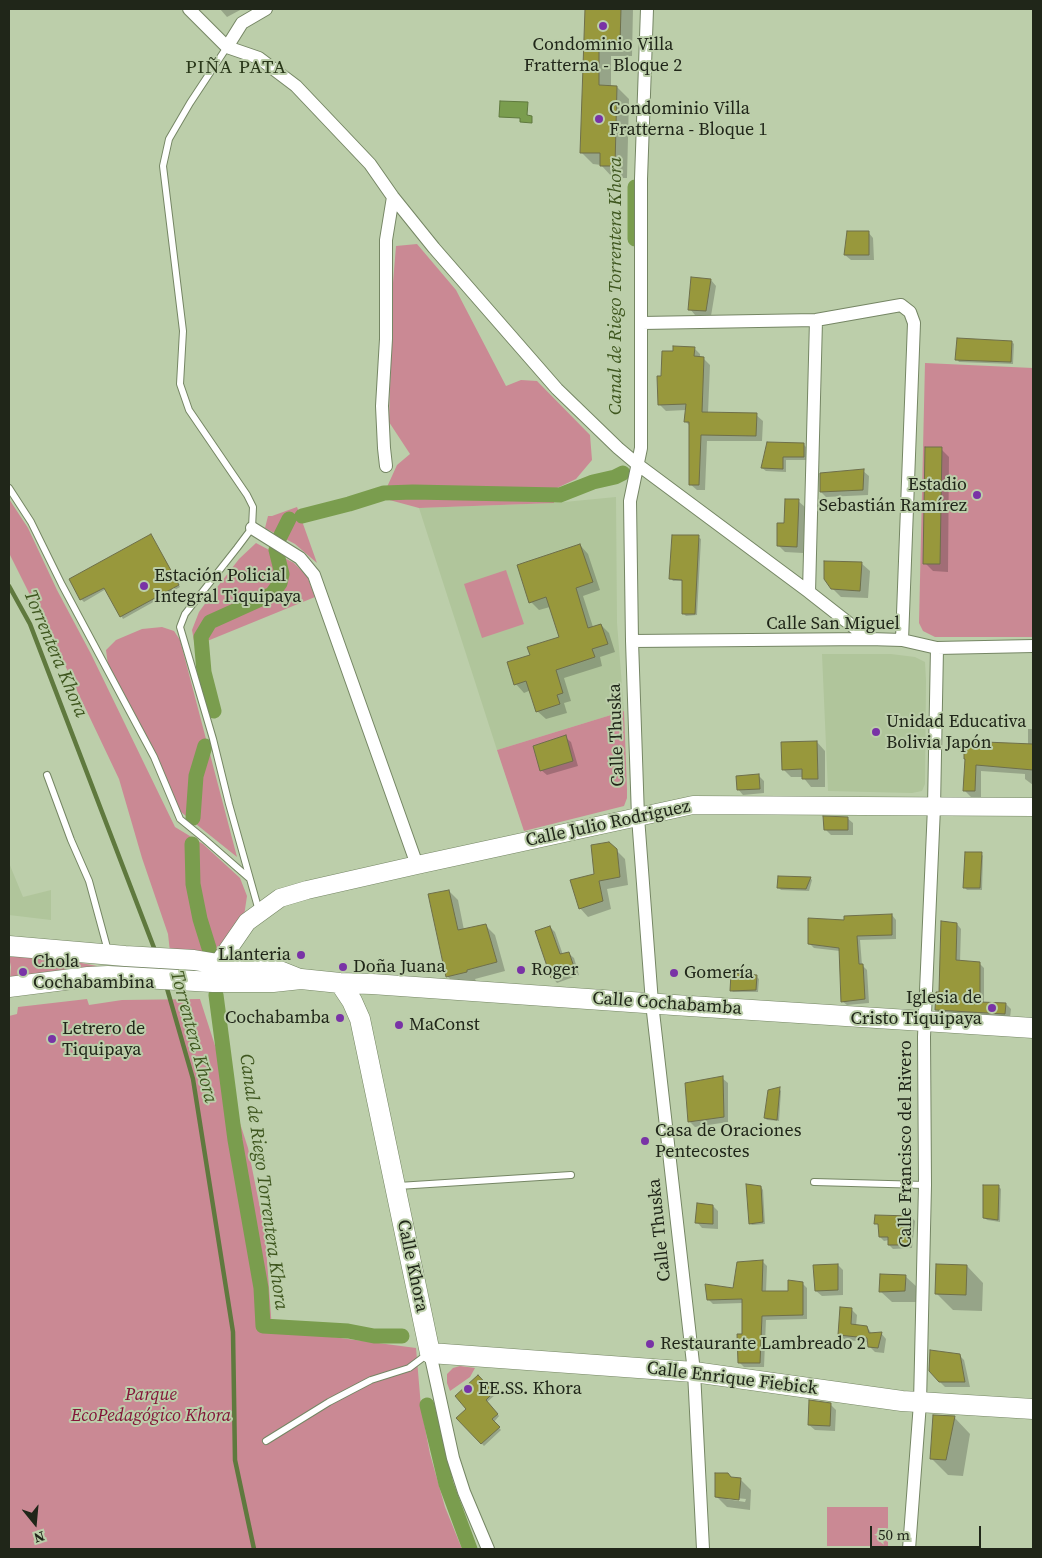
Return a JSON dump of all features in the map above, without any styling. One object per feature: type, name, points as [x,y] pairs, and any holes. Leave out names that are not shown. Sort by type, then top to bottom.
[{"type":"main road","name":"Calle Julio Rodriguez","points":[[218,964],[248,922],[280,898],[417,865],[693,805],[1033,807]]},
{"type":"main road","points":[[9,946],[174,958],[218,964],[272,968],[301,979]]},
{"type":"main road","points":[[187,980],[218,964]]},
{"type":"main road","points":[[9,987],[88,977],[134,977],[213,982],[273,982],[301,979]]},
{"type":"main road","name":"Calle Cochabamba","points":[[301,979],[340,984],[372,984],[1033,1028]]},
{"type":"main road","name":"Calle Khora","points":[[340,984],[352,1001],[360,1019],[430,1353]]},
{"type":"main road","name":"Calle Enrique Fiebick","points":[[430,1353],[694,1372],[920,1403],[1033,1409]]},
{"type":"street","points":[[189,9],[226,47],[259,58],[296,86],[370,164],[393,197],[440,255],[557,389],[618,448],[869,639]]},
{"type":"street","points":[[226,47],[242,23],[266,9]]},
{"type":"street","name":"Calle Thuska","points":[[648,9],[642,179],[641,448],[630,501],[632,641],[638,817],[652,1003],[694,1372],[703,1549]]},
{"type":"street","points":[[386,466],[382,406],[386,339],[386,240],[393,197]]},
{"type":"street","points":[[642,323],[816,320],[901,305],[910,312],[914,323],[902,640]]},
{"type":"street","points":[[809,592],[816,320]]},
{"type":"street","points":[[252,528],[300,558],[314,575],[417,865]]},
{"type":"street","name":"Calle San Miguel","points":[[632,641],[869,639],[902,640],[938,648],[1033,646]]},
{"type":"street","name":"Calle Francisco del Rivero","points":[[909,1549],[920,1403],[925,1185],[924,1021],[934,807],[938,648]]},
{"type":"street","name":"Calle Khora","points":[[430,1353],[452,1458],[488,1549]]},
{"type":"lane","points":[[226,47],[169,139],[163,166],[183,331],[180,384],[189,410],[247,495],[253,507],[252,528],[185,614],[180,627],[213,739],[249,878],[260,912]]},
{"type":"lane","points":[[9,488],[32,522],[66,593],[154,757],[180,819],[249,878]]},
{"type":"lane","points":[[48,775],[71,840],[117,955]]},
{"type":"lane","points":[[395,1186],[571,1174]]},
{"type":"lane","points":[[814,1182],[925,1185]]},
{"type":"lane","points":[[266,1441],[329,1402],[371,1380],[409,1368],[430,1353]]},
{"type":"shaded area","points":[[500,101],[528,102],[527,115],[532,116],[532,123],[520,122],[520,118],[499,117]]},
{"type":"shaded area","points":[[616,497],[617,623],[624,711],[497,750],[419,508],[554,503]]},
{"type":"shaded area","name":"Unidad Educativa Bolivia Japón","points":[[822,654],[891,654],[915,657],[925,662],[925,784],[922,791],[912,793],[828,791]]},
{"type":"shaded area","points":[[9,863],[23,897],[51,890],[51,920],[9,915]]},
{"type":"green space","points":[[417,244],[456,290],[506,386],[521,380],[537,381],[590,435],[592,460],[576,479],[557,488],[554,503],[419,508],[382,498],[397,465],[410,454],[389,422],[393,283],[396,246]]},
{"type":"green space","name":"Estadio Sebastián Ramírez","points":[[925,363],[1033,368],[1033,637],[935,637],[923,631],[919,623]]},
{"type":"green space","points":[[9,499],[28,528],[175,827],[203,844],[240,878],[247,896],[244,916],[216,957],[170,952],[168,934],[142,858],[119,779],[9,553]]},
{"type":"green space","points":[[297,507],[317,563],[295,544],[265,528],[268,516]]},
{"type":"green space","points":[[256,543],[294,563],[307,576],[315,597],[195,646],[192,630],[199,612],[239,559]]},
{"type":"green space","points":[[506,570],[524,624],[482,638],[464,584]]},
{"type":"green space","points":[[162,627],[174,631],[180,640],[237,857],[181,812],[108,665],[106,650],[116,640],[142,629]]},
{"type":"green space","points":[[624,711],[627,798],[624,806],[524,831],[497,750]]},
{"type":"green space","points":[[45,956],[121,969],[10,980],[11,967],[9,957]]},
{"type":"green space","name":"Parque EcoPedagógico Khora","points":[[87,999],[89,1005],[122,1000],[200,999],[248,1148],[265,1233],[272,1329],[416,1348],[421,1407],[430,1454],[445,1507],[462,1549],[9,1549],[9,1016],[17,1014],[18,1007]]},
{"type":"green space","points":[[460,1366],[475,1368],[470,1377],[450,1391],[447,1383],[447,1374],[453,1368]]},
{"type":"green space","points":[[827,1507],[888,1507],[888,1546],[827,1546]]},
{"type":"building","name":"Condominio Villa Fratterna - Bloque 1","points":[[585,9],[621,9],[620,44],[599,44],[599,85],[617,86],[615,166],[600,166],[600,153],[580,153]]},
{"type":"building","points":[[847,231],[869,231],[869,255],[844,255]]},
{"type":"building","points":[[691,277],[711,279],[706,311],[688,310]]},
{"type":"building","points":[[957,338],[1012,341],[1011,362],[955,360]]},
{"type":"building","points":[[673,346],[695,347],[694,356],[704,357],[702,412],[757,413],[756,436],[701,435],[699,485],[689,485],[689,422],[684,422],[686,404],[658,405],[657,376],[661,376],[662,351],[673,351]]},
{"type":"building","points":[[767,442],[804,443],[804,457],[783,457],[783,469],[761,468]]},
{"type":"building","points":[[925,447],[942,447],[940,564],[923,564]]},
{"type":"building","points":[[864,469],[863,490],[820,492],[820,473]]},
{"type":"building","points":[[785,499],[799,499],[797,547],[777,546],[777,523],[784,523]]},
{"type":"building","points":[[151,534],[179,585],[120,617],[104,588],[80,600],[69,579]]},
{"type":"building","points":[[672,535],[699,535],[695,614],[682,614],[682,580],[669,579]]},
{"type":"building","points":[[580,544],[593,582],[576,588],[588,628],[601,624],[608,644],[592,649],[595,657],[556,670],[563,693],[557,695],[560,704],[536,712],[526,681],[514,685],[507,662],[530,655],[527,647],[559,637],[546,597],[529,603],[517,565]]},
{"type":"building","points":[[824,561],[862,562],[860,591],[831,589],[824,579]]},
{"type":"building","points":[[566,735],[573,761],[540,771],[533,746]]},
{"type":"building","points":[[985,739],[985,742],[1033,744],[1033,770],[976,765],[975,791],[963,791],[964,743]]},
{"type":"building","points":[[817,741],[818,779],[802,779],[802,769],[782,770],[781,742]]},
{"type":"building","points":[[759,774],[760,789],[737,790],[736,776]]},
{"type":"building","points":[[823,816],[848,817],[848,830],[824,830]]},
{"type":"building","points":[[609,842],[617,849],[620,877],[599,881],[603,901],[579,909],[570,880],[594,874],[591,845]]},
{"type":"building","points":[[965,852],[982,852],[980,888],[963,888]]},
{"type":"building","points":[[778,876],[811,877],[806,889],[777,888]]},
{"type":"building","points":[[449,890],[458,930],[486,924],[497,962],[446,977],[428,894]]},
{"type":"building","points":[[892,914],[892,935],[857,936],[859,964],[863,964],[865,999],[841,1002],[839,948],[808,944],[808,918],[844,920],[844,916]]},
{"type":"building","points":[[941,921],[957,923],[956,960],[980,962],[980,1002],[1006,1003],[1005,1014],[935,1010],[936,992],[939,992]]},
{"type":"building","points":[[550,926],[560,954],[569,952],[575,970],[551,978],[535,931]]},
{"type":"building","points":[[731,973],[757,975],[756,990],[730,991]]},
{"type":"building","points":[[723,1076],[724,1117],[688,1122],[685,1083]]},
{"type":"building","points":[[780,1087],[777,1120],[764,1118],[768,1090]]},
{"type":"building","points":[[746,1184],[761,1186],[763,1222],[749,1224]]},
{"type":"building","points":[[983,1185],[999,1185],[998,1220],[983,1218]]},
{"type":"building","points":[[697,1203],[713,1205],[713,1224],[695,1223]]},
{"type":"building","points":[[875,1215],[912,1216],[910,1228],[907,1228],[908,1245],[888,1245],[888,1237],[879,1237],[878,1224],[874,1224]]},
{"type":"building","points":[[763,1260],[762,1291],[788,1291],[788,1280],[803,1282],[803,1315],[762,1316],[760,1363],[738,1363],[737,1334],[742,1334],[742,1299],[707,1300],[705,1284],[733,1288],[737,1262]]},
{"type":"building","points":[[838,1264],[838,1290],[815,1291],[813,1265]]},
{"type":"building","points":[[936,1264],[967,1265],[966,1295],[935,1294]]},
{"type":"building","points":[[880,1274],[906,1275],[905,1291],[879,1292]]},
{"type":"building","points":[[840,1307],[852,1308],[851,1324],[867,1326],[869,1333],[882,1332],[878,1348],[868,1347],[867,1338],[838,1335]]},
{"type":"building","points":[[930,1350],[960,1354],[965,1382],[939,1382],[929,1371]]},
{"type":"building","points":[[478,1375],[494,1392],[486,1400],[498,1414],[492,1419],[500,1427],[481,1444],[456,1418],[466,1409],[455,1396]]},
{"type":"building","points":[[809,1400],[831,1403],[830,1426],[808,1425]]},
{"type":"building","points":[[933,1415],[955,1416],[946,1460],[930,1459]]},
{"type":"building","points":[[715,1473],[728,1473],[731,1477],[741,1478],[739,1500],[715,1497]]},
{"type":"waterway","name":"Canal de Riego Torrentera Khora","points":[[635,187],[635,239]]},
{"type":"waterway","name":"Canal de Riego Torrentera Khora","points":[[302,516],[384,493],[560,495],[623,473]]},
{"type":"waterway","name":"Canal de Riego Torrentera Khora","points":[[279,539],[289,519]]},
{"type":"waterway","name":"Canal de Riego Torrentera Khora","points":[[214,711],[204,672],[201,637],[210,622],[272,594],[280,583],[282,574],[276,550]]},
{"type":"waterway","name":"Torrentera Khora","points":[[9,586],[30,624],[156,953]]},
{"type":"waterway","name":"Canal de Riego Torrentera Khora","points":[[193,818],[196,776],[205,746]]},
{"type":"waterway","name":"Canal de Riego Torrentera Khora","points":[[192,844],[193,884],[200,919],[209,948]]},
{"type":"waterway","name":"Torrentera Khora","points":[[166,985],[193,1079],[233,1332],[235,1460],[254,1549]]},
{"type":"waterway","name":"Canal de Riego Torrentera Khora","points":[[216,995],[235,1140],[261,1288],[263,1326],[348,1331],[374,1336],[402,1336]]},
{"type":"waterway","name":"Canal de Riego Torrentera Khora","points":[[427,1405],[446,1484],[470,1549]]},
{"type":"place","name":"Condominio Villa Fratterna - Bloque 2","points":[[603,26]]},
{"type":"place","name":"Condominio Villa Fratterna - Bloque 1","points":[[599,119]]},
{"type":"place","name":"Estadio Sebastián Ramírez","points":[[977,495]]},
{"type":"place","name":"Estación Policial Integral Tiquipaya","points":[[144,586]]},
{"type":"place","name":"Unidad Educativa Bolivia Japón","points":[[876,732]]},
{"type":"place","name":"Llanteria","points":[[301,955]]},
{"type":"place","name":"Doña Juana","points":[[343,967]]},
{"type":"place","name":"Roger","points":[[521,970]]},
{"type":"place","name":"Chola Cochabambina","points":[[23,972]]},
{"type":"place","name":"Gomería","points":[[674,973]]},
{"type":"place","name":"Iglesia de Cristo Tiquipaya","points":[[992,1008]]},
{"type":"place","name":"Cochabamba","points":[[340,1018]]},
{"type":"place","name":"MaConst","points":[[399,1025]]},
{"type":"place","name":"Letrero de Tiquipaya","points":[[52,1039]]},
{"type":"place","name":"Casa de Oraciones Pentecostes","points":[[645,1141]]},
{"type":"place","name":"Restaurante Lambreado 2","points":[[650,1344]]},
{"type":"place","name":"EE.SS. Khora","points":[[468,1389]]},
{"type":"district","name":"PIÑA PATA","points":[[236,68]]}]
